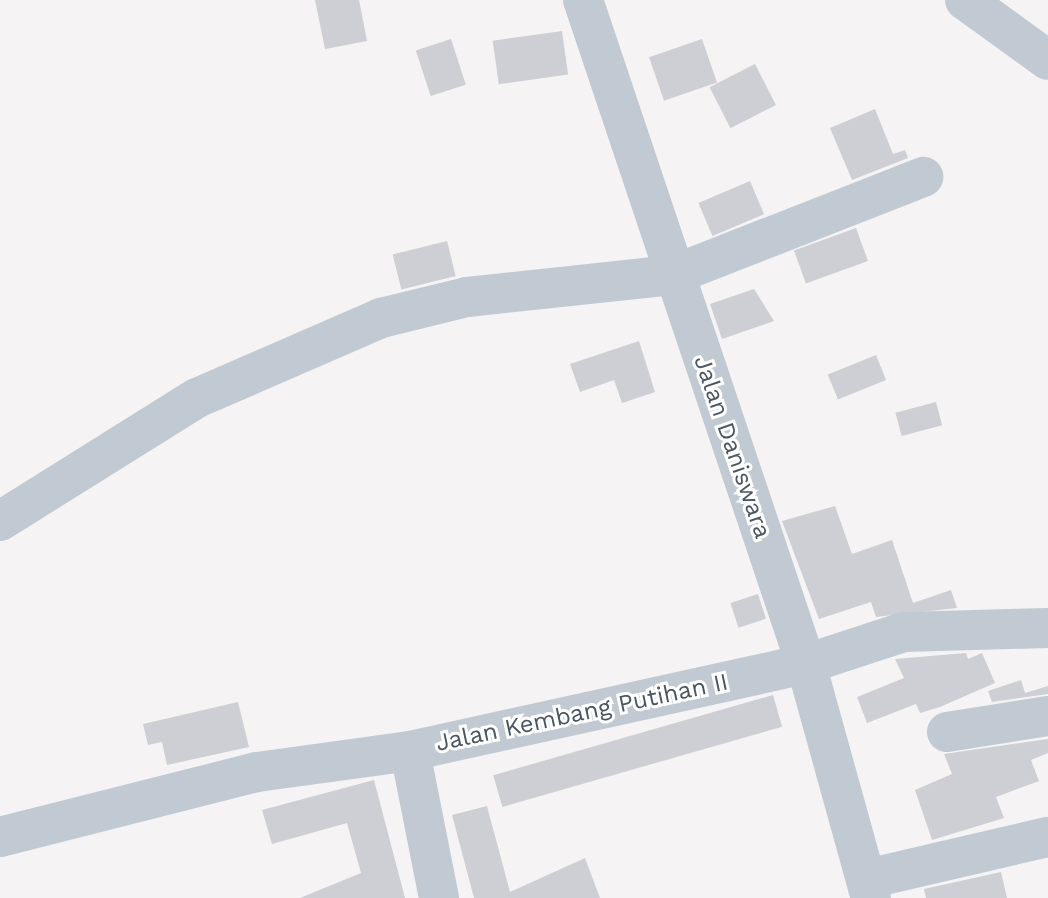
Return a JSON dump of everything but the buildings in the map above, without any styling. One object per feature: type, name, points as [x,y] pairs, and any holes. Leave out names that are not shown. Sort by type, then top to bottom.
[{"type":"street","name":"Jalan Daniswara","points":[[583,0],[806,664],[869,888]]},
{"type":"street","points":[[965,0],[1048,60]]},
{"type":"street","points":[[0,521],[197,398],[381,318],[467,297],[673,275],[923,177]]},
{"type":"street","name":"Jalan Kembang Putihan II","points":[[439,898],[410,751],[806,664],[904,632],[1048,628]]},
{"type":"street","points":[[947,732],[1048,716]]},
{"type":"street","points":[[0,837],[257,772],[410,751]]},
{"type":"street","points":[[869,888],[1048,837]]}]
